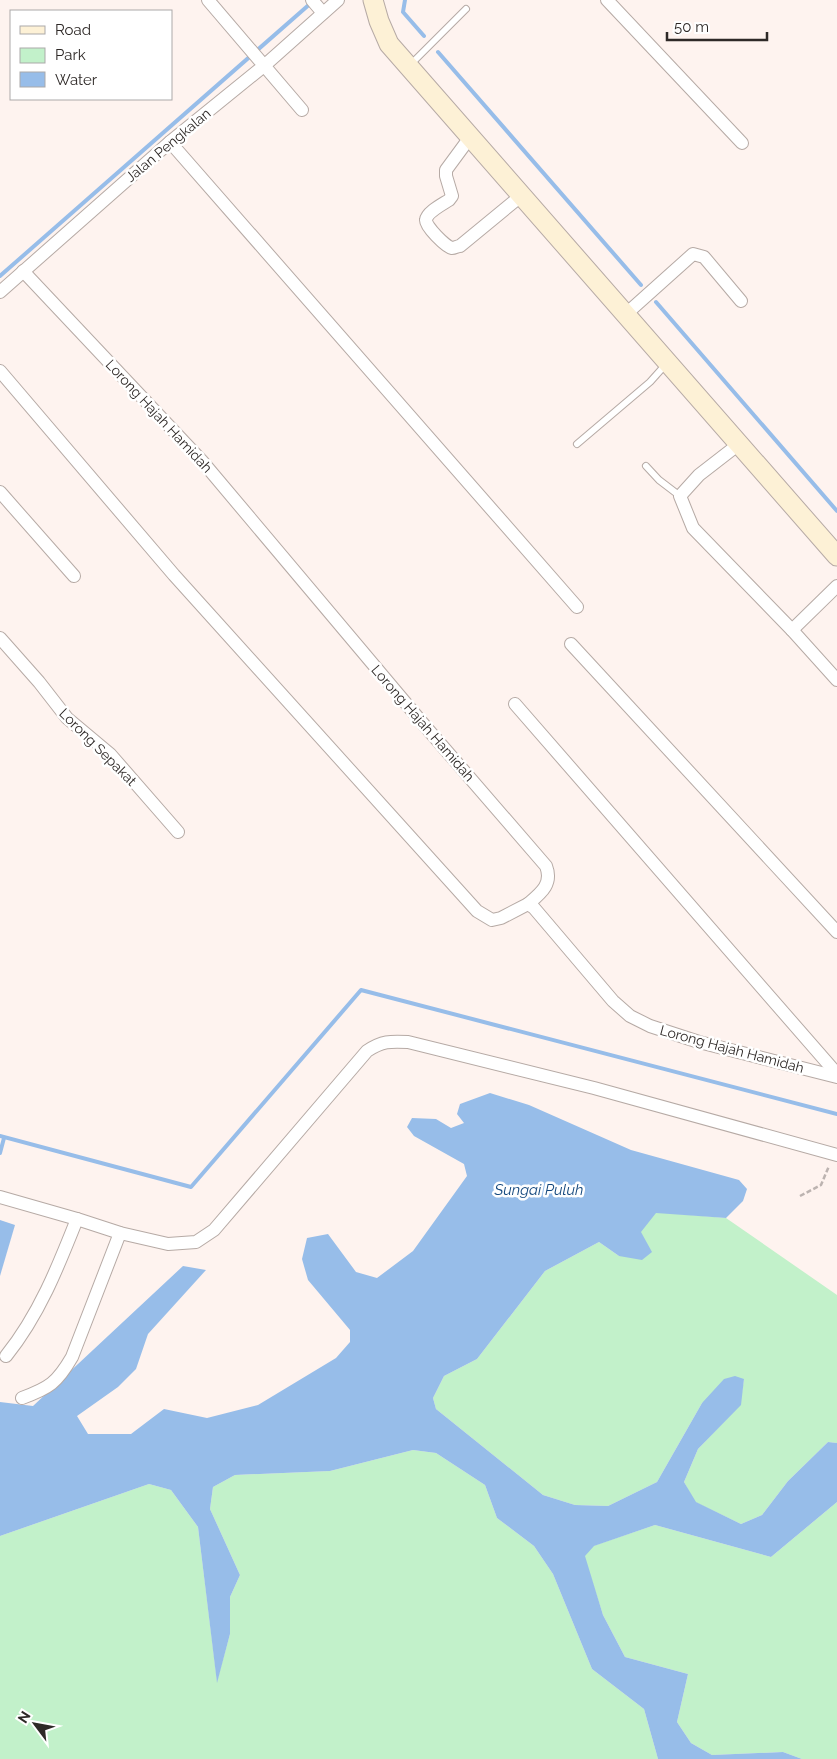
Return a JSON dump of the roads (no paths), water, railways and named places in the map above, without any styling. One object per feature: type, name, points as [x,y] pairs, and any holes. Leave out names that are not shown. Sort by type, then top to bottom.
[{"type":"street","points":[[208,0],[263,62],[302,110]]},
{"type":"street","name":"Jalan Pengkalan","points":[[0,292],[263,62],[317,6],[338,0]]},
{"type":"street","points":[[373,0],[379,21],[389,44],[837,554]]},
{"type":"street","points":[[607,0],[742,143]]},
{"type":"street","points":[[471,136],[446,170],[452,196],[428,215],[426,225],[445,244],[452,248],[460,246],[522,195]]},
{"type":"street","points":[[170,142],[577,607]]},
{"type":"street","points":[[626,314],[693,254],[704,258],[741,301]]},
{"type":"street","name":"Lorong Hajah Hamidah","points":[[24,271],[202,461],[425,726],[546,866],[549,873],[548,883],[528,904],[534,908],[613,1001],[630,1016],[650,1026],[699,1042],[837,1075]]},
{"type":"street","points":[[0,372],[174,575],[478,911],[492,920],[501,918],[528,904]]},
{"type":"street","points":[[739,444],[699,475],[680,496],[693,528],[792,630],[837,680]]},
{"type":"street","points":[[0,492],[74,576]]},
{"type":"street","points":[[792,630],[837,586]]},
{"type":"street","name":"Lorong Sepakat","points":[[0,638],[67,718],[110,754],[178,832]]},
{"type":"street","points":[[571,644],[837,932]]},
{"type":"street","points":[[514,704],[837,1075]]},
{"type":"street","points":[[1,1197],[120,1233],[168,1244],[196,1242],[214,1230],[367,1051],[378,1044],[391,1041],[408,1042],[594,1088],[835,1154]]},
{"type":"street","points":[[6,1356],[20,1338],[51,1284],[77,1219]]},
{"type":"street","points":[[22,1398],[46,1389],[65,1370],[72,1357],[120,1233]]},
{"type":"lane","points":[[409,66],[466,9]]},
{"type":"lane","points":[[577,444],[650,382],[668,362]]},
{"type":"lane","points":[[646,466],[659,480],[680,496]]},
{"type":"water","name":"Sungai Puluh","points":[[490,1093],[529,1105],[631,1150],[739,1180],[747,1189],[743,1201],[726,1218],[656,1213],[641,1232],[652,1252],[642,1260],[619,1256],[599,1242],[545,1271],[477,1359],[444,1376],[433,1398],[436,1409],[543,1495],[575,1505],[608,1506],[657,1482],[702,1403],[724,1379],[735,1376],[744,1379],[741,1405],[698,1449],[684,1482],[696,1502],[741,1524],[762,1515],[788,1481],[828,1442],[837,1443],[837,1502],[771,1557],[655,1525],[594,1546],[585,1556],[603,1615],[625,1657],[688,1674],[677,1722],[691,1743],[712,1755],[783,1752],[802,1759],[658,1759],[644,1709],[592,1669],[553,1574],[534,1546],[497,1518],[485,1485],[436,1453],[413,1450],[330,1471],[235,1475],[213,1487],[210,1509],[240,1575],[230,1597],[230,1634],[217,1683],[198,1527],[171,1490],[149,1484],[0,1536],[0,1402],[33,1406],[183,1266],[206,1270],[148,1334],[136,1369],[118,1387],[77,1416],[88,1434],[131,1434],[164,1409],[207,1418],[258,1405],[336,1358],[350,1342],[350,1330],[308,1280],[302,1259],[307,1238],[328,1234],[356,1272],[377,1278],[413,1251],[467,1176],[464,1164],[414,1136],[407,1127],[412,1118],[436,1119],[451,1128],[464,1123],[457,1114],[460,1104]]},
{"type":"water","points":[[0,1220],[15,1225],[0,1276]]},
{"type":"waterway","points":[[405,0],[403,12],[424,36]]},
{"type":"waterway","points":[[0,276],[311,3]]},
{"type":"waterway","points":[[438,52],[641,285]]},
{"type":"waterway","points":[[656,302],[837,511]]},
{"type":"waterway","points":[[0,1136],[191,1187],[361,990],[837,1114]]},
{"type":"waterway","points":[[0,1153],[4,1138]]}]
